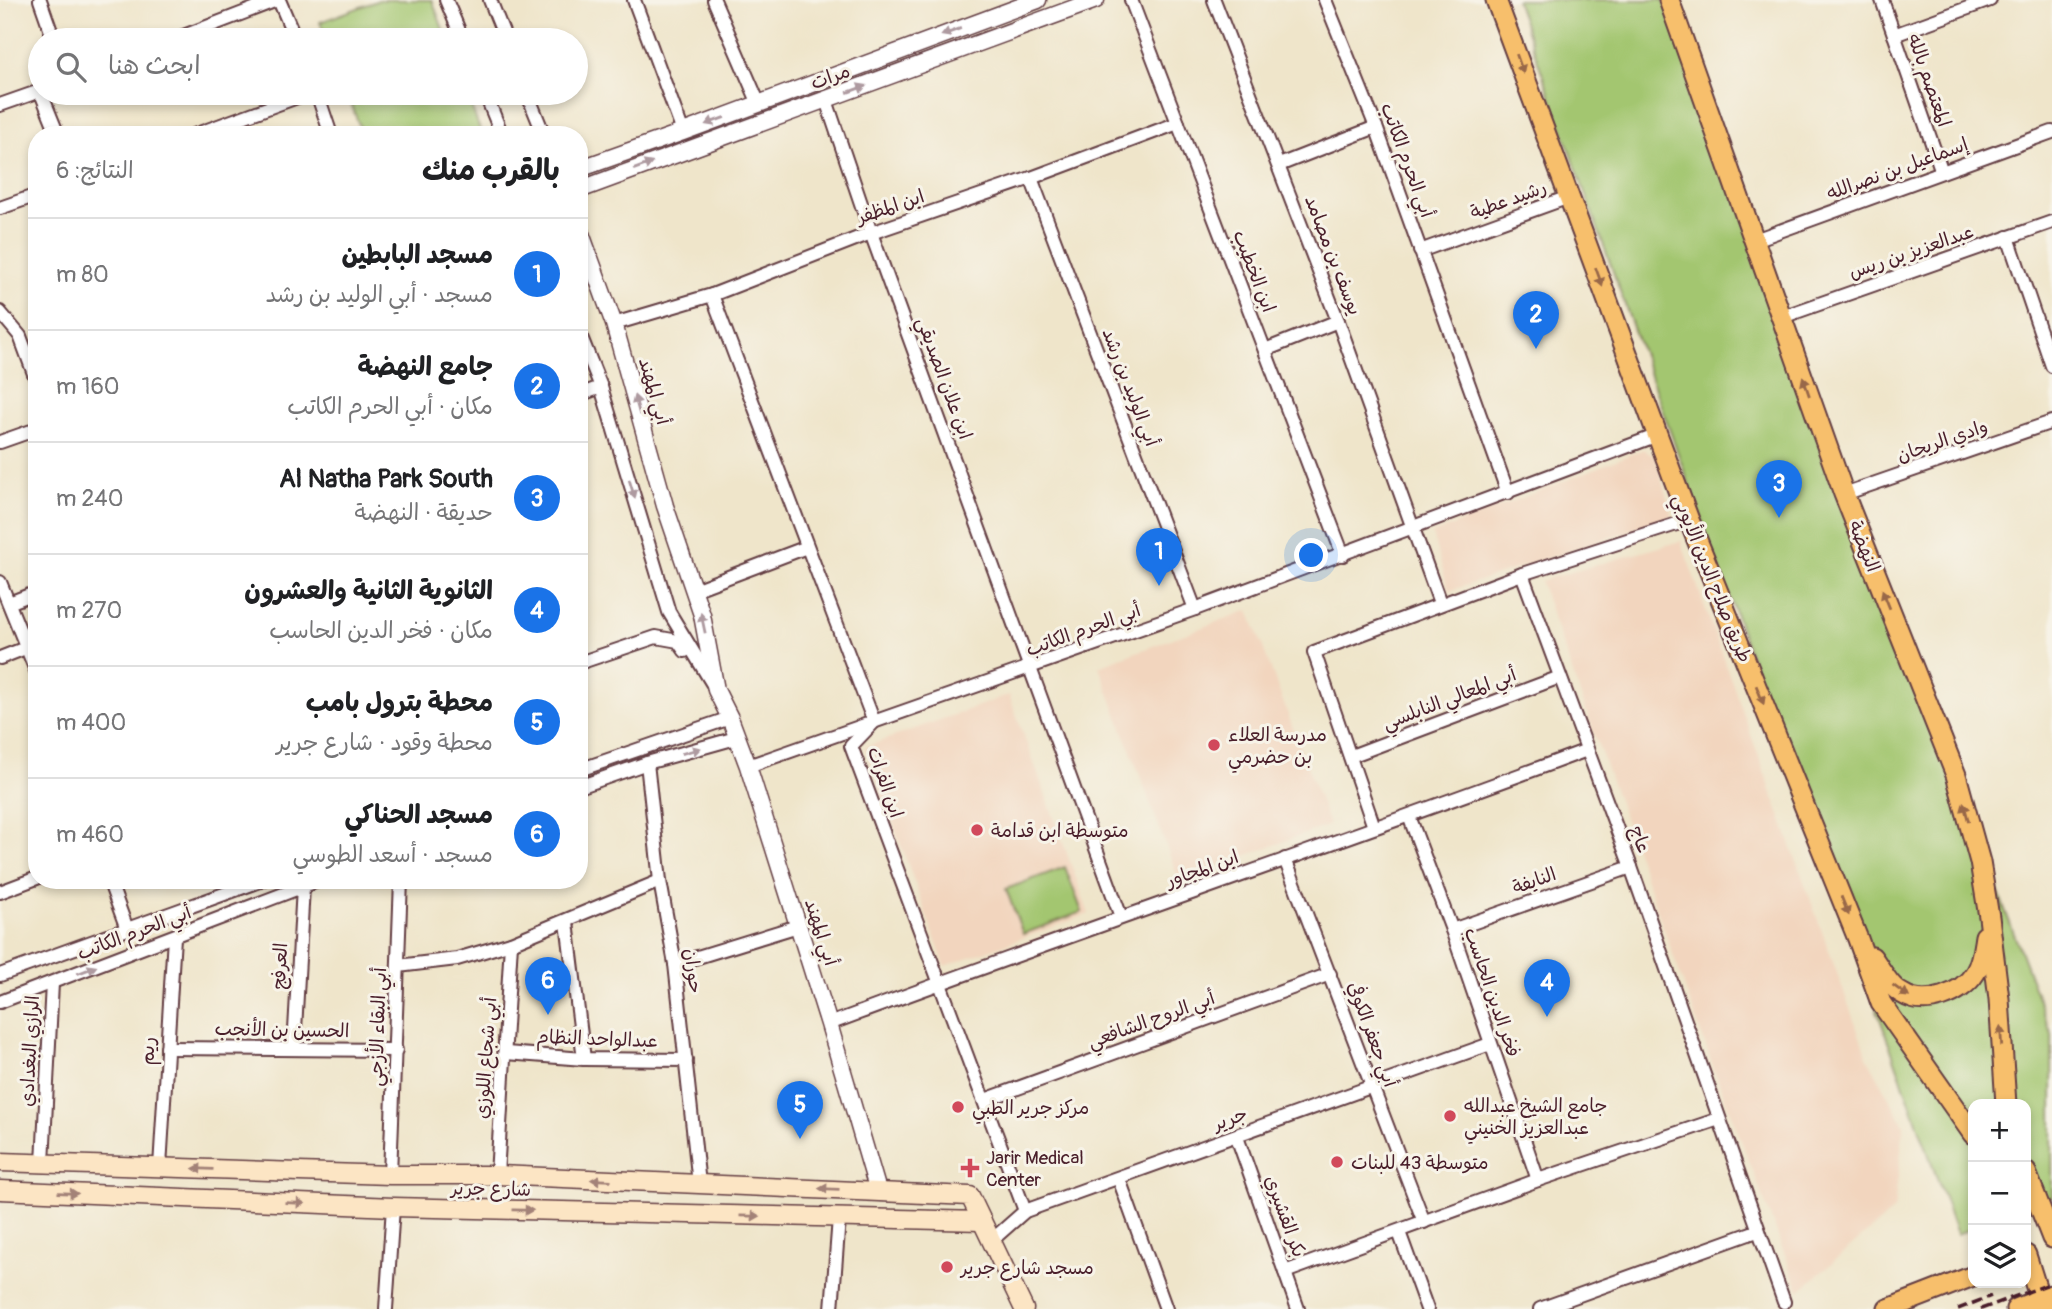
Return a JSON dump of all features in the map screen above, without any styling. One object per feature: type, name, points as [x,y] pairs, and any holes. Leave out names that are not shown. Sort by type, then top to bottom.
[{"type":"main road","name":"طريق صلاح الدين الأيوبي","points":[[1496,0],[1689,520],[1858,939],[1881,1003],[1968,1127]]},
{"type":"main road","name":"النهضة","points":[[1669,0],[1844,494],[1956,775],[1980,862],[1989,917],[1999,999],[2006,1099]]},
{"type":"main road","points":[[1858,939],[1902,994],[1917,1000],[1937,998],[1964,985],[1975,972],[1989,917]]},
{"type":"main road","name":"شارع جرير","points":[[0,1162],[390,1175],[497,1175],[970,1196],[982,1221],[393,1207],[0,1190]]},
{"type":"main road","points":[[2031,1175],[2052,1198]]},
{"type":"main road","points":[[2031,1183],[2052,1238]]},
{"type":"main road","points":[[982,1221],[1024,1309]]},
{"type":"main road","points":[[2031,1253],[2052,1246]]},
{"type":"main road","points":[[2016,1309],[2045,1301],[2031,1267]]},
{"type":"main road","points":[[1888,1309],[1968,1278]]},
{"type":"street","points":[[40,0],[50,28]]},
{"type":"street","points":[[199,28],[246,6],[278,0],[291,28]]},
{"type":"street","points":[[446,0],[458,28]]},
{"type":"street","points":[[490,0],[501,28]]},
{"type":"street","points":[[634,0],[683,132]]},
{"type":"street","points":[[715,0],[759,104]]},
{"type":"street","name":"مرات","points":[[588,165],[1038,0]]},
{"type":"street","name":"مرات","points":[[588,187],[1096,0]]},
{"type":"street","name":"ابن الخطيب","points":[[1132,0],[1343,555]]},
{"type":"street","name":"يوسف بن مصامد","points":[[1214,0],[1338,321],[1440,603]]},
{"type":"street","name":"أبي الحرم الكاتب","points":[[1325,0],[1376,127],[1507,493]]},
{"type":"street","name":"المعتصم بالله","points":[[1882,0],[1942,172]]},
{"type":"street","points":[[1895,35],[1990,0]]},
{"type":"street","points":[[0,106],[28,96]]},
{"type":"street","name":"ابن علان الصديقي","points":[[826,100],[871,233],[1121,917]]},
{"type":"street","points":[[46,105],[54,126]]},
{"type":"street","points":[[218,126],[275,105]]},
{"type":"street","points":[[321,105],[328,126]]},
{"type":"street","points":[[490,105],[498,126]]},
{"type":"street","points":[[532,105],[540,126]]},
{"type":"street","name":"ابن المظفر","points":[[614,324],[712,295],[871,233],[1031,178],[1178,123]]},
{"type":"street","points":[[1279,165],[1376,127]]},
{"type":"street","name":"إسماعيل بن نصرالله","points":[[1755,240],[2052,132]]},
{"type":"street","points":[[603,159],[596,168],[597,175],[612,178]]},
{"type":"street","name":"أبي الوليد بن رشد","points":[[1031,178],[1195,610]]},
{"type":"street","name":"رشيد عطية","points":[[1420,251],[1569,197]]},
{"type":"street","points":[[0,208],[28,198]]},
{"type":"street","name":"عبدالعزيز بن ريس","points":[[1782,317],[2052,222]]},
{"type":"street","points":[[2008,237],[2052,366]]},
{"type":"street","name":"أبي المهند","points":[[588,253],[614,324],[665,506],[702,615],[716,690]]},
{"type":"street","name":"ابن الفرات","points":[[712,295],[874,722],[852,746],[1025,1211]]},
{"type":"street","points":[[0,312],[20,336],[28,358]]},
{"type":"street","points":[[1265,351],[1338,321]]},
{"type":"street","name":"أبي المهند","points":[[588,354],[601,387],[669,612],[716,690],[748,766],[830,1024],[878,1191]]},
{"type":"street","points":[[588,392],[601,387]]},
{"type":"street","name":"وادي الريحان","points":[[1844,494],[2052,422]]},
{"type":"street","points":[[0,442],[28,432]]},
{"type":"street","name":"أبي الحرم الكاتب","points":[[748,766],[1195,610],[1658,435]]},
{"type":"street","points":[[1374,827],[1314,652],[1522,574],[1689,520]]},
{"type":"street","points":[[694,590],[807,547]]},
{"type":"street","name":"عاج","points":[[1522,574],[1631,867],[1784,1302]]},
{"type":"street","points":[[0,582],[28,647],[0,657]]},
{"type":"street","points":[[9,603],[28,596]]},
{"type":"street","points":[[588,660],[656,637],[678,641],[716,690]]},
{"type":"street","name":"أبي المعالي النابلسي","points":[[1351,756],[1560,677]]},
{"type":"street","points":[[588,767],[730,719]]},
{"type":"street","points":[[588,784],[647,763],[736,738]]},
{"type":"street","name":"ابن المجاور","points":[[830,1024],[1587,750]]},
{"type":"street","name":"حوران","points":[[647,763],[660,881],[675,964],[699,1184]]},
{"type":"street","name":"فخر الدين الحاسب","points":[[1409,816],[1452,930],[1538,1181]]},
{"type":"street","name":"أبي جعفر الكوفي","points":[[1285,859],[1424,1222]]},
{"type":"street","name":"النايفة","points":[[1452,930],[1631,867]]},
{"type":"street","points":[[0,892],[28,881]]},
{"type":"street","points":[[398,966],[457,959],[511,943],[567,922],[660,881]]},
{"type":"street","points":[[112,889],[127,929]]},
{"type":"street","name":"أبي الحرم الكاتب","points":[[0,975],[238,889]]},
{"type":"street","name":"أبي الحرم الكاتب","points":[[0,1002],[298,889]]},
{"type":"street","name":"العرفج","points":[[293,1048],[303,889]]},
{"type":"street","name":"أبي البقاء الأزجي","points":[[390,1175],[401,889]]},
{"type":"street","points":[[567,922],[584,1059]]},
{"type":"street","points":[[675,964],[798,926]]},
{"type":"street","name":"ريم","points":[[160,1167],[174,937]]},
{"type":"street","name":"أبي شجاع اللوزي","points":[[497,1175],[511,943]]},
{"type":"street","name":"أبي الروح الشافعي","points":[[985,1100],[1330,974]]},
{"type":"street","name":"الرازي البغدادي","points":[[43,1163],[52,983]]},
{"type":"street","name":"جرير","points":[[991,1241],[1025,1211],[1490,1044]]},
{"type":"street","name":"الحسين بن الأنجب","points":[[167,1048],[396,1050]]},
{"type":"street","name":"عبدالواحد النظام","points":[[506,1053],[584,1059],[686,1060]]},
{"type":"street","points":[[1285,1272],[1719,1119]]},
{"type":"street","name":"بكر القشيري","points":[[1237,1137],[1298,1309]]},
{"type":"street","points":[[1119,1179],[1166,1309]]},
{"type":"street","points":[[386,1309],[393,1207]]},
{"type":"street","points":[[832,1309],[839,1218]]},
{"type":"street","points":[[1540,1309],[1758,1231]]},
{"type":"street","points":[[1399,1232],[1427,1309]]},
{"type":"shaded area","points":[[1644,449],[1655,457],[1672,516],[1449,591],[1432,534]]},
{"type":"shaded area","points":[[1681,541],[1868,1059],[1904,1125],[1894,1210],[1799,1291],[1712,1064],[1540,581]]},
{"type":"shaded area","name":"مدرسة العلاء بن حضرمي","points":[[1249,610],[1329,825],[1179,880],[1099,666]]},
{"type":"shaded area","name":"متوسطة ابن قدامة","points":[[1009,695],[1089,914],[945,966],[865,747]]},
{"type":"green space","points":[[379,0],[432,0],[442,28],[322,28],[320,22]]},
{"type":"green space","points":[[1516,0],[1663,0],[2052,1035],[2052,1198],[2031,1206],[2031,1099],[1968,1099],[1968,1230],[1957,1234]]},
{"type":"green space","points":[[352,105],[471,105],[479,126],[360,126]]},
{"type":"green space","points":[[1065,867],[1082,912],[1023,934],[1006,889]]},
{"type":"railway","points":[[1981,1309],[2052,1283]]},
{"type":"railway","points":[[1958,1309],[1991,1296]]},
{"type":"place","name":"جامع النهضة","points":[[1536,349]]},
{"type":"place","name":"Al Natha Park South","points":[[1779,518]]},
{"type":"place","name":"مسجد البابطين","points":[[1159,586]]},
{"type":"place","name":"مدرسة العلاء بن حضرمي","points":[[1214,745]]},
{"type":"place","name":"متوسطة ابن قدامة","points":[[977,830]]},
{"type":"place","name":"مسجد الحناكي","points":[[548,1015]]},
{"type":"place","name":"الثانوية الثانية والعشرون","points":[[1547,1017]]},
{"type":"place","name":"مركز جرير الطبي","points":[[958,1107]]},
{"type":"place","name":"جامع الشيخ عبدالله عبدالعزيز الخنيني","points":[[1450,1116]]},
{"type":"place","name":"محطة بترول بامب","points":[[800,1139]]},
{"type":"place","name":"متوسطة 43 للبنات","points":[[1337,1162]]},
{"type":"place","name":"Jarir Medical Center","points":[[970,1168]]},
{"type":"place","name":"مسجد شارع جرير","points":[[947,1267]]}]
